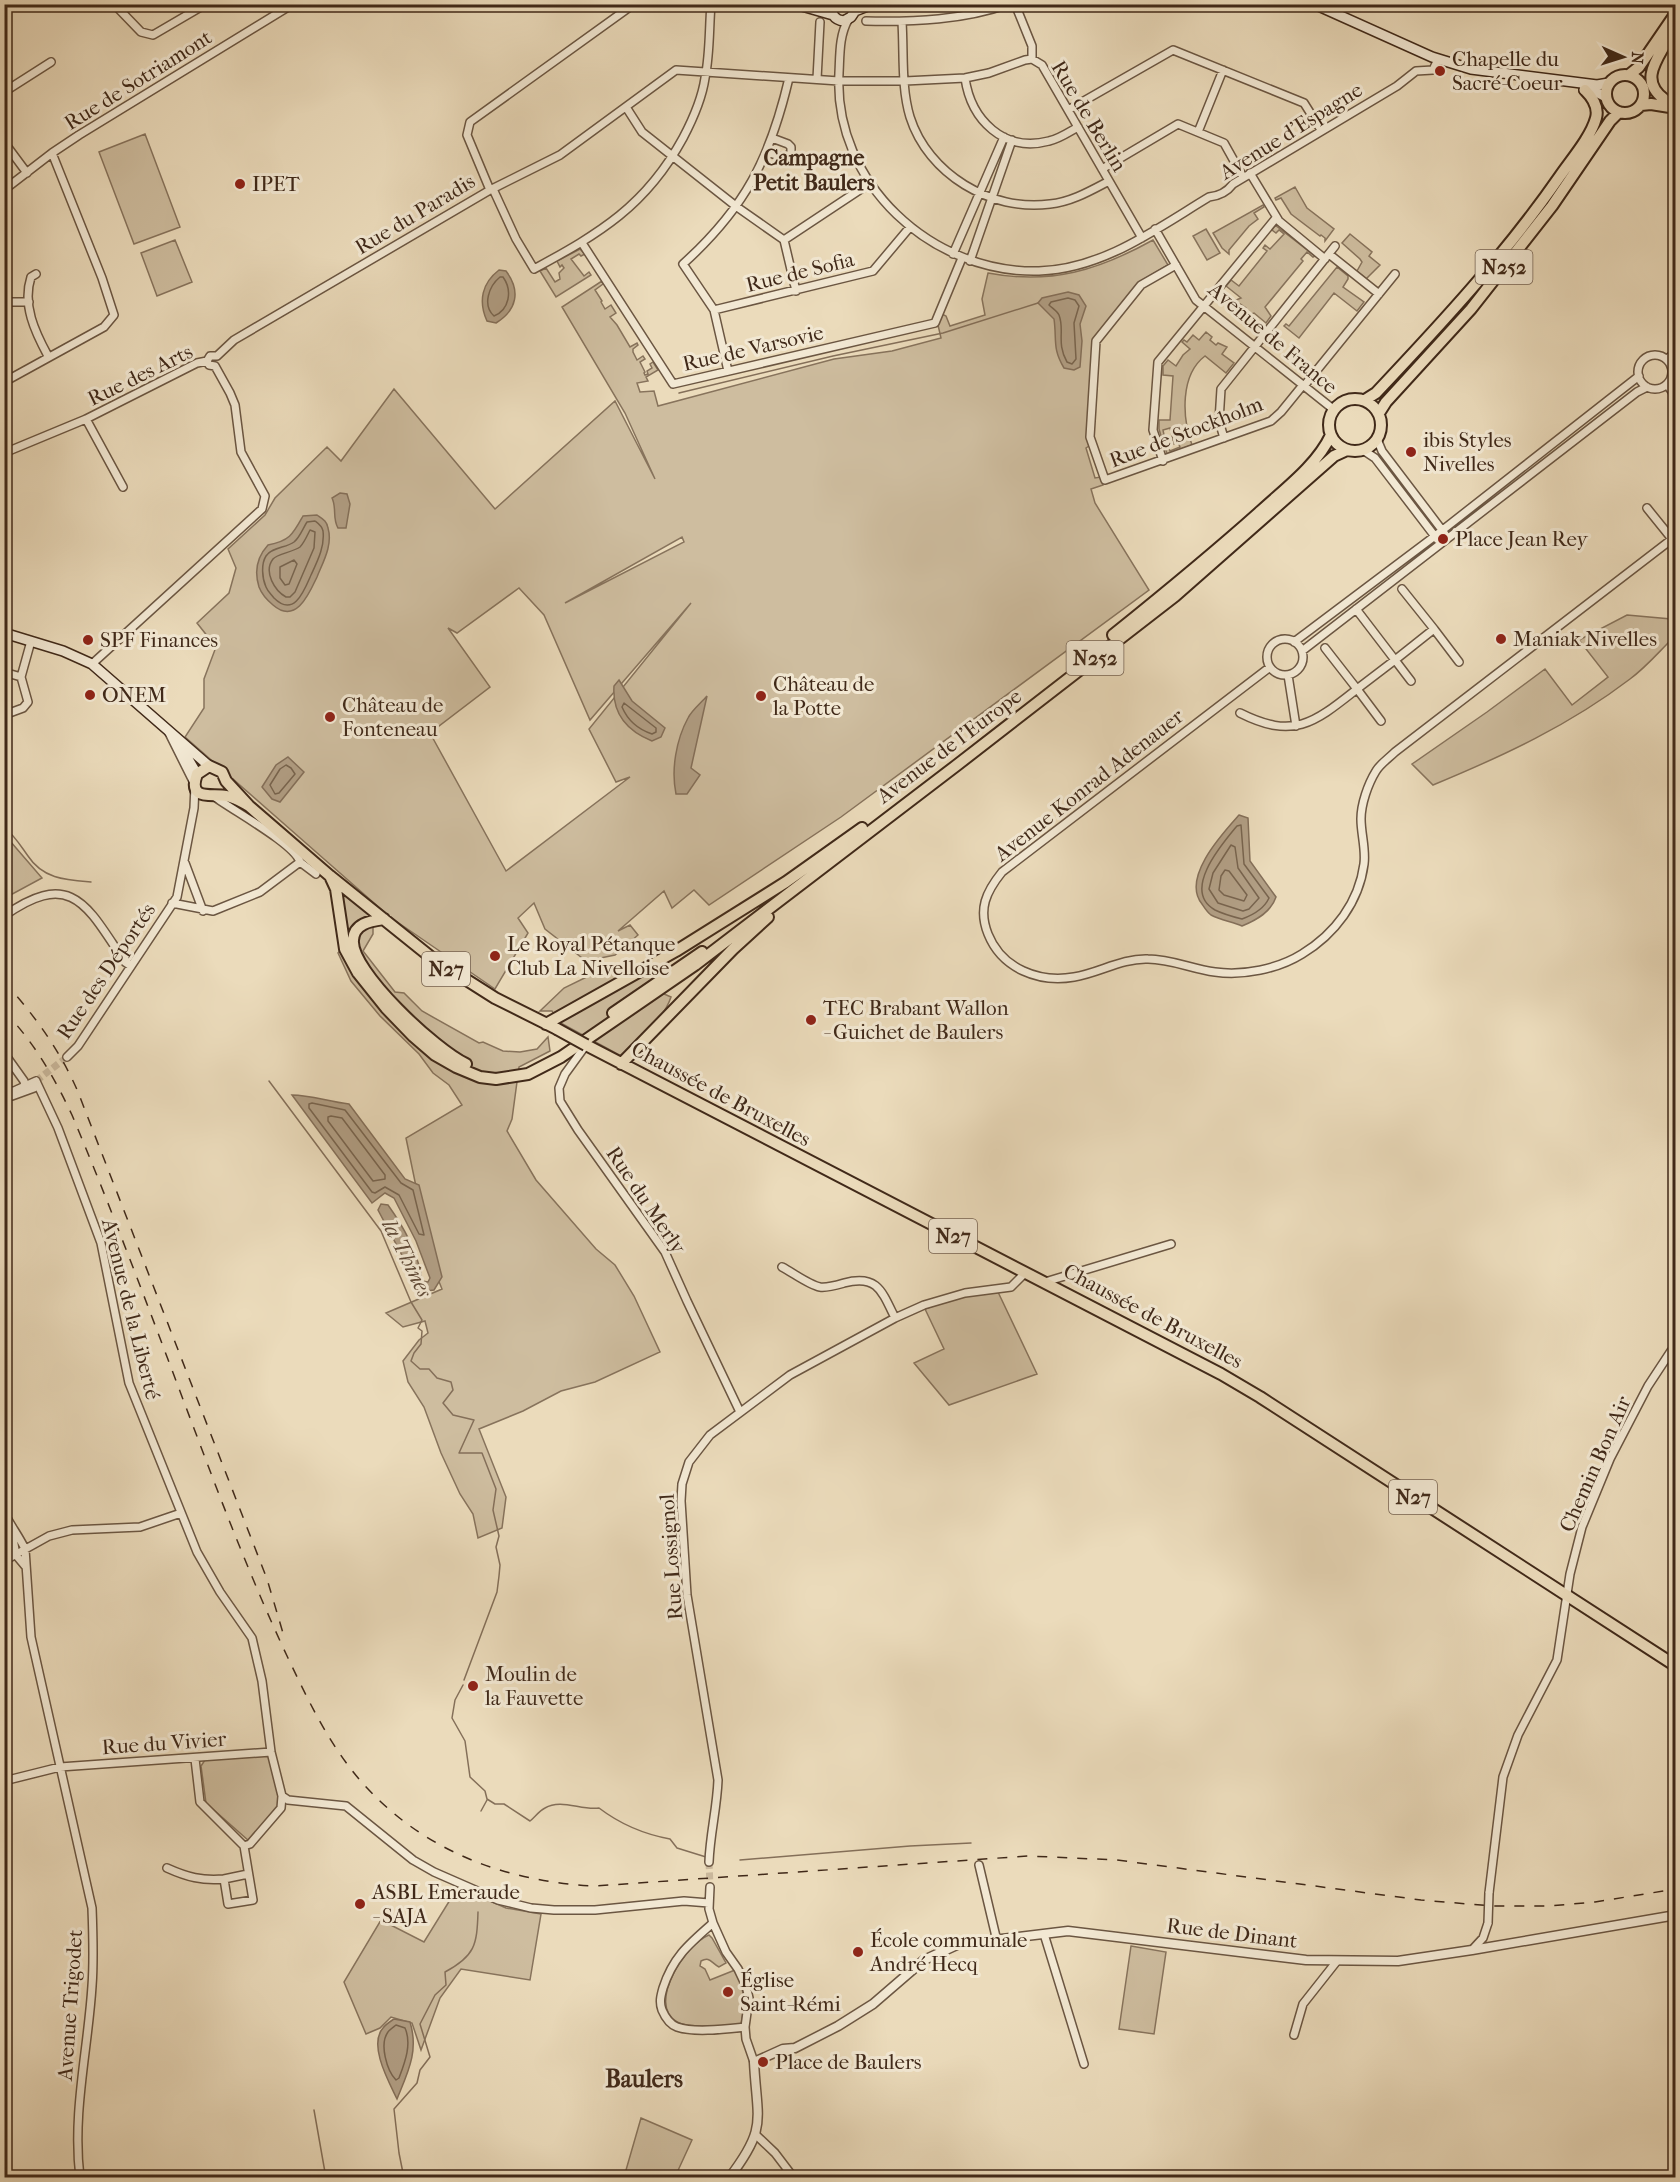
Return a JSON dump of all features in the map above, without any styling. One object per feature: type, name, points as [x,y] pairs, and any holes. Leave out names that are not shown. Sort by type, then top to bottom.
[{"type":"main road","points":[[795,4],[833,12],[839,20],[848,20],[855,8],[873,4]]},
{"type":"main road","points":[[1314,4],[1438,59],[1471,69],[1597,85],[1609,83],[1620,75],[1629,75],[1639,67],[1676,13]]},
{"type":"main road","points":[[1641,105],[1645,71],[1676,29]]},
{"type":"main road","points":[[1668,39],[1651,76],[1654,89],[1670,100]]},
{"type":"main road","points":[[1629,75],[1655,98],[1670,100]]},
{"type":"main road","points":[[1529,78],[1596,92],[1619,112],[1632,112],[1641,105],[1651,104],[1676,108]]},
{"type":"main road","points":[[1607,100],[1609,83]]},
{"type":"main road","points":[[1578,150],[1597,116],[1595,103],[1585,90]]},
{"type":"main road","name":"N252","points":[[1331,435],[1330,417],[1334,409],[1343,401],[1354,398],[1365,400],[1376,393],[1462,302],[1542,202],[1600,123],[1607,100]]},
{"type":"main road","name":"N252","points":[[1379,413],[1386,402],[1471,309],[1552,206],[1610,121],[1619,112]]},
{"type":"main road","points":[[1331,435],[1335,442],[1347,450],[1363,450],[1370,446],[1377,438],[1381,427],[1379,413],[1365,400]]},
{"type":"main road","name":"Avenue de l'Europe","points":[[561,1053],[722,938],[1077,664],[1178,583],[1293,483],[1326,447],[1331,435]]},
{"type":"main road","name":"Avenue de l'Europe","points":[[561,1053],[695,966],[1175,596],[1334,456],[1347,450]]},
{"type":"main road","name":"N27","points":[[4,633],[82,658],[92,664],[209,766],[222,772],[226,781],[249,806],[317,869],[330,876],[448,970],[495,998],[586,1045]]},
{"type":"main road","name":"N27","points":[[178,740],[200,794],[230,796],[249,806]]},
{"type":"main road","points":[[196,780],[209,766]]},
{"type":"main road","points":[[213,796],[225,788],[226,781]]},
{"type":"main road","points":[[546,1024],[686,944],[786,882],[882,814]]},
{"type":"main road","points":[[621,1064],[733,949],[836,857]]},
{"type":"main road","points":[[330,876],[336,889],[345,949],[358,973],[386,1008],[435,1055],[472,1074],[496,1079],[528,1074],[561,1053]]},
{"type":"main road","points":[[384,919],[365,922],[357,928],[352,938],[353,949],[388,998],[414,1026],[437,1046],[457,1060],[492,1072],[526,1068],[561,1053]]},
{"type":"main road","name":"Chaussée de Bruxelles","points":[[586,1045],[1236,1382],[1676,1666]]},
{"type":"street","points":[[114,4],[141,32],[153,35],[206,4]]},
{"type":"street","name":"Rue de Sotriamont","points":[[4,190],[52,153],[293,4]]},
{"type":"street","name":"Rue du Paradis","points":[[207,361],[210,356],[217,356],[234,340],[492,190],[467,135],[470,122],[634,4]]},
{"type":"street","points":[[492,190],[516,239],[534,269],[582,243],[612,223],[637,202],[674,155],[691,123],[701,97],[706,72],[711,4]]},
{"type":"street","points":[[866,21],[902,22],[972,16],[1009,4]]},
{"type":"street","points":[[1015,4],[1032,46],[1032,59]]},
{"type":"street","points":[[833,12],[841,35]]},
{"type":"street","points":[[841,35],[848,20]]},
{"type":"street","points":[[817,79],[820,22]]},
{"type":"street","points":[[902,22],[905,98],[910,118],[924,147],[948,175],[979,193],[1018,205],[1050,204],[1074,199],[1109,181]]},
{"type":"street","name":"Avenue d'Espagne","points":[[841,35],[838,81],[842,115],[854,153],[870,183],[892,211],[910,227],[962,258],[1006,269],[1056,269],[1105,256],[1142,238],[1209,197],[1217,196],[1229,189],[1247,175],[1397,86],[1416,71],[1433,70],[1438,59]]},
{"type":"street","points":[[1068,110],[1173,50],[1304,103],[1321,130]]},
{"type":"street","name":"Rue de Berlin","points":[[492,190],[561,155],[676,70],[838,81],[905,81],[965,78],[989,74],[1032,59],[1042,65],[1142,238]]},
{"type":"street","points":[[4,92],[51,62]]},
{"type":"street","points":[[1198,132],[1223,70]]},
{"type":"street","points":[[728,371],[714,310],[683,264],[720,228],[737,207],[772,138],[789,78]]},
{"type":"street","points":[[965,78],[968,96],[977,114],[990,128],[1004,137],[1036,143],[1050,141],[1078,128]]},
{"type":"street","points":[[626,107],[642,132],[737,207],[784,240],[796,291]]},
{"type":"street","points":[[1102,169],[1178,124],[1224,143],[1276,218],[1379,294]]},
{"type":"street","points":[[953,254],[1004,137]]},
{"type":"street","points":[[766,152],[783,157],[791,154],[791,147],[788,144],[772,138]]},
{"type":"street","points":[[970,261],[1012,140]]},
{"type":"street","points":[[4,142],[27,172]]},
{"type":"street","points":[[4,382],[104,327],[114,315],[102,278],[52,153]]},
{"type":"street","points":[[784,240],[870,183]]},
{"type":"street","points":[[1163,461],[1153,430],[1157,365],[1276,218]]},
{"type":"street","name":"Rue de Sofia","points":[[714,310],[873,271],[910,227]]},
{"type":"street","name":"Avenue de France","points":[[1155,229],[1196,300],[1334,409]]},
{"type":"street","name":"Rue de Varsovie","points":[[582,243],[673,384],[935,323],[962,258]]},
{"type":"street","points":[[1224,438],[1219,421],[1221,389],[1335,246]]},
{"type":"street","name":"Rue de Stockholm","points":[[1176,265],[1141,285],[1096,341],[1089,437],[1105,480],[1271,421],[1304,386],[1395,274]]},
{"type":"street","points":[[36,274],[31,277],[30,282],[29,302],[32,324],[48,356]]},
{"type":"street","points":[[11,302],[29,302]]},
{"type":"street","points":[[1667,359],[1676,352]]},
{"type":"street","points":[[1302,651],[1637,392],[1647,387],[1657,389],[1667,384],[1672,369],[1667,359],[1657,354],[1646,357],[1639,365],[1639,376],[1647,387]]},
{"type":"street","points":[[215,366],[219,361],[217,356]]},
{"type":"street","points":[[207,361],[209,365],[215,366]]},
{"type":"street","name":"Rue des Arts","points":[[4,453],[86,419],[197,363],[207,361]]},
{"type":"street","points":[[92,664],[262,509],[265,496],[241,452],[235,405],[215,366]]},
{"type":"street","points":[[1294,642],[1443,530],[1639,376]]},
{"type":"street","points":[[1667,384],[1676,398]]},
{"type":"street","name":"Rue des Arts","points":[[86,419],[123,487]]},
{"type":"street","points":[[1377,438],[1382,451],[1449,538]]},
{"type":"street","points":[[1363,450],[1375,458],[1441,544]]},
{"type":"street","name":"Avenue Konrad Adenauer","points":[[1270,667],[1002,872],[983,901],[983,914],[994,945],[1012,966],[1022,972],[1046,978],[1075,977],[1127,961],[1147,959],[1169,960],[1216,972],[1246,972],[1276,966],[1302,954],[1339,923],[1354,901],[1364,862],[1361,817],[1366,793],[1377,770],[1395,752],[1674,538],[1647,508]]},
{"type":"street","points":[[1402,589],[1459,662]]},
{"type":"street","points":[[1356,609],[1411,681]]},
{"type":"street","points":[[1240,713],[1259,723],[1280,727],[1296,726],[1315,720],[1434,629]]},
{"type":"street","points":[[1283,639],[1294,642],[1302,651],[1300,667],[1288,675],[1279,674],[1270,667],[1267,656],[1272,645],[1283,639]]},
{"type":"street","points":[[4,715],[27,705],[28,699],[21,676],[31,641]]},
{"type":"street","points":[[1325,648],[1381,722]]},
{"type":"street","points":[[4,672],[21,676]]},
{"type":"street","points":[[1288,675],[1296,726]]},
{"type":"street","points":[[167,730],[196,780]]},
{"type":"street","name":"Rue des Déportés","points":[[67,1057],[78,1047],[177,897],[194,808],[196,780]]},
{"type":"street","points":[[194,808],[213,796],[286,845],[300,862],[317,869]]},
{"type":"street","points":[[172,903],[203,911],[213,911],[261,892],[300,862]]},
{"type":"street","points":[[185,863],[203,911]]},
{"type":"street","points":[[4,916],[32,898],[55,894],[69,896],[88,908],[130,966]]},
{"type":"street","name":"Rue du Merly","points":[[586,1045],[565,1074],[559,1088],[560,1101],[665,1252],[740,1412]]},
{"type":"street","points":[[4,1053],[24,1081],[25,1086],[25,1089],[8,1098]]},
{"type":"street","points":[[4,1091],[14,1091],[36,1081]]},
{"type":"street","points":[[8,1098],[34,1088],[36,1081]]},
{"type":"street","name":"Avenue de la Liberté","points":[[36,1081],[58,1128],[101,1243],[129,1383],[197,1552],[220,1592],[252,1638],[262,1681],[271,1752],[282,1796]]},
{"type":"street","points":[[1045,1281],[1171,1244]]},
{"type":"street","points":[[782,1267],[820,1287],[858,1280],[874,1283],[885,1296],[895,1318]]},
{"type":"street","name":"Rue Lossignol","points":[[709,1863],[710,1839],[717,1806],[718,1780],[689,1614],[681,1501],[682,1484],[689,1462],[710,1435],[790,1375],[895,1318],[924,1305],[965,1293],[1011,1287],[1026,1273]]},
{"type":"street","name":"Chemin Bon Air","points":[[1567,1597],[1576,1546],[1597,1488],[1648,1386],[1671,1351]]},
{"type":"street","points":[[4,1512],[11,1527],[16,1555],[26,1567]]},
{"type":"street","points":[[4,1561],[49,1536],[72,1530],[140,1527],[181,1513]]},
{"type":"street","points":[[11,1527],[20,1537],[25,1550]]},
{"type":"street","name":"Avenue Trigodet","points":[[25,1550],[31,1637],[92,1908],[94,1946],[92,1987],[79,2095],[76,2148],[80,2178]]},
{"type":"street","points":[[1494,1947],[1488,1937],[1489,1893],[1503,1777],[1518,1735],[1557,1660],[1567,1597]]},
{"type":"street","name":"Rue du Vivier","points":[[4,1780],[60,1767],[271,1752]]},
{"type":"street","points":[[195,1759],[201,1802],[244,1846],[253,1900],[228,1904],[224,1879]]},
{"type":"street","points":[[244,1846],[250,1844],[281,1808],[282,1796],[288,1800],[346,1806],[413,1860],[434,1872],[498,1900],[531,1908],[554,1910],[595,1910],[684,1901],[709,1903]]},
{"type":"street","points":[[979,1865],[997,1941]]},
{"type":"street","points":[[167,1868],[207,1881],[248,1874]]},
{"type":"street","points":[[710,1887],[709,1903],[713,1923],[726,1952],[746,1986],[748,1998],[745,2027],[754,2062],[758,2108],[756,2135],[745,2157],[729,2178]]},
{"type":"street","name":"Rue de Dinant","points":[[754,2062],[783,2049],[795,2048],[838,2026],[873,2004],[924,1960],[959,1944],[1068,1931],[1306,1960],[1398,1961],[1494,1947],[1676,1915]]},
{"type":"street","points":[[713,1923],[687,1947],[671,1966],[661,1993],[660,2005],[665,2017],[675,2026],[685,2029],[745,2027]]},
{"type":"street","points":[[1472,1950],[1482,1938],[1488,1923]]},
{"type":"street","points":[[1044,1934],[1084,2064]]},
{"type":"street","points":[[1294,2036],[1303,2004],[1337,1961]]},
{"type":"street","points":[[730,2029],[739,2032],[747,2042]]},
{"type":"street","points":[[756,2135],[775,2153],[794,2178]]},
{"type":"shaded area","points":[[145,134],[180,227],[134,244],[99,152]]},
{"type":"shaded area","points":[[1295,187],[1307,208],[1334,229],[1325,241],[1325,238],[1291,214],[1281,198],[1276,200],[1275,198]]},
{"type":"shaded area","points":[[1263,205],[1264,207],[1254,213],[1258,219],[1229,250],[1229,254],[1222,248],[1213,233]]},
{"type":"shaded area","points":[[1275,225],[1315,256],[1307,252],[1301,259],[1303,261],[1265,307],[1271,316],[1266,323],[1254,313],[1248,320],[1246,308],[1240,304],[1235,307],[1228,304],[1232,300],[1241,298],[1226,286],[1231,280],[1239,286],[1267,251],[1263,248],[1265,245],[1270,249],[1284,234],[1279,230],[1276,233],[1272,230]]},
{"type":"shaded area","points":[[1206,229],[1220,253],[1207,260],[1193,236]]},
{"type":"shaded area","points":[[1350,234],[1372,252],[1369,256],[1380,265],[1366,279],[1357,271],[1362,262],[1360,259],[1342,243]]},
{"type":"shaded area","points":[[175,240],[192,282],[157,296],[141,253]]},
{"type":"shaded area","points":[[1153,240],[1168,265],[1139,282],[1093,339],[1087,438],[1089,446],[1086,448],[1095,478],[1101,477],[1103,485],[1091,489],[1095,503],[1149,590],[841,817],[709,905],[694,890],[672,908],[664,891],[618,931],[630,925],[638,935],[615,955],[586,961],[545,929],[534,903],[518,918],[528,933],[495,989],[390,917],[185,737],[204,708],[204,679],[216,647],[197,623],[229,593],[236,568],[228,549],[265,515],[275,498],[327,447],[341,461],[394,389],[495,509],[615,401],[655,479],[625,413],[562,307],[602,281],[603,284],[595,290],[605,309],[611,305],[616,313],[610,317],[630,347],[637,343],[633,352],[637,360],[643,356],[645,359],[640,362],[645,375],[652,368],[650,364],[653,362],[658,370],[646,377],[648,381],[637,383],[640,392],[654,391],[658,406],[834,359],[892,351],[941,338],[938,325],[942,314],[946,316],[950,326],[985,315],[982,299],[988,273],[1033,277],[1054,276],[1094,267]],"holes":[[[682,537],[684,542],[565,603]],[[519,588],[544,615],[590,720],[691,603],[589,729],[616,782],[630,777],[506,871],[430,733],[490,687],[448,628],[457,633]]]},
{"type":"shaded area","points":[[580,249],[585,254],[581,256],[579,254],[571,259],[584,276],[589,272],[591,275],[556,297],[540,271],[546,268],[555,282],[560,279],[559,273],[564,268],[562,265],[560,267],[557,261]]},
{"type":"shaded area","points":[[1337,267],[1348,276],[1343,287],[1364,302],[1357,311],[1334,293],[1299,338],[1284,326],[1286,324],[1289,326]]},
{"type":"shaded area","points":[[1206,332],[1216,345],[1218,343],[1227,347],[1222,354],[1234,363],[1226,373],[1205,356],[1197,364],[1187,385],[1185,397],[1186,422],[1192,445],[1167,454],[1165,447],[1168,446],[1170,451],[1180,447],[1178,442],[1174,444],[1170,428],[1163,430],[1164,435],[1161,436],[1159,429],[1159,420],[1170,420],[1173,376],[1163,375],[1163,366],[1168,360],[1176,366],[1190,349],[1182,342],[1184,340],[1187,342],[1193,335],[1199,340]]},
{"type":"shaded area","points":[[1627,615],[1671,619],[1670,641],[1641,670],[1607,696],[1535,738],[1433,785],[1412,764],[1545,669],[1572,705],[1608,677],[1579,640]]},
{"type":"shaded area","points":[[4,834],[42,878],[5,898],[4,898]]},
{"type":"shaded area","points":[[339,891],[373,917],[347,941]]},
{"type":"shaded area","points":[[373,925],[373,934],[363,951],[395,992],[404,993],[422,1011],[479,1043],[483,1042],[503,1051],[520,1052],[537,1049],[548,1037],[550,1051],[519,1067],[512,1119],[507,1131],[536,1180],[596,1249],[615,1265],[634,1296],[660,1352],[595,1382],[561,1391],[523,1411],[479,1429],[506,1497],[502,1528],[478,1538],[473,1514],[460,1494],[441,1453],[424,1407],[408,1382],[403,1361],[419,1340],[428,1333],[425,1321],[403,1327],[386,1313],[442,1289],[432,1264],[406,1138],[462,1105],[449,1085],[433,1073],[419,1054],[380,1016],[351,981],[338,953],[362,929]]},
{"type":"shaded area","points":[[607,967],[622,984],[655,970],[660,973],[664,994],[671,997],[656,1022],[621,1056],[557,1021],[552,1011],[540,1011],[564,988]]},
{"type":"shaded area","points":[[998,1292],[1037,1374],[949,1405],[914,1363],[944,1349],[925,1309],[958,1297]]},
{"type":"shaded area","points":[[269,1756],[279,1797],[278,1809],[249,1841],[206,1803],[201,1766],[205,1760]]},
{"type":"shaded area","points":[[458,1887],[506,1908],[541,1914],[530,1980],[461,1969],[440,1998],[421,2050],[412,2023],[391,2017],[380,2028],[366,2034],[344,1982],[381,1920],[424,1942]]},
{"type":"shaded area","points":[[709,1935],[726,1963],[719,1967],[706,1959],[701,1961],[700,1966],[705,1969],[710,1980],[735,1970],[741,1983],[743,1996],[741,2025],[683,2024],[677,2022],[669,2013],[666,2002],[667,1989],[673,1975],[690,1950]]},
{"type":"shaded area","points":[[1131,1946],[1166,1952],[1154,2034],[1119,2029]]},
{"type":"shaded area","points":[[641,2118],[692,2140],[675,2177],[624,2177]]},
{"type":"water","points":[[499,270],[506,271],[511,278],[515,293],[509,312],[496,323],[487,321],[482,300],[485,287]]},
{"type":"water","points":[[1068,292],[1079,295],[1086,306],[1080,324],[1082,341],[1080,367],[1074,370],[1064,368],[1060,361],[1056,349],[1054,319],[1038,303],[1042,298]]},
{"type":"water","points":[[340,493],[347,494],[350,504],[346,528],[338,528],[335,520],[332,498]]},
{"type":"water","points":[[317,515],[326,522],[329,534],[324,559],[301,605],[288,611],[281,610],[273,605],[260,590],[257,575],[259,559],[268,545],[290,536],[303,516]]},
{"type":"water","points":[[619,680],[632,701],[665,728],[661,737],[652,741],[628,727],[619,713],[614,696],[614,686]]},
{"type":"water","points":[[707,696],[691,768],[700,775],[687,794],[676,794],[674,765],[680,736],[694,709]]},
{"type":"water","points":[[288,757],[304,772],[280,802],[272,799],[262,787],[276,765]]},
{"type":"water","points":[[1239,815],[1248,818],[1250,861],[1276,897],[1271,907],[1263,915],[1242,926],[1210,914],[1197,893],[1200,869],[1206,857]]},
{"type":"water","points":[[292,1095],[349,1104],[405,1179],[419,1185],[442,1277],[434,1290],[418,1292],[413,1284],[412,1274],[378,1210],[381,1204],[388,1205],[410,1241],[418,1261],[422,1281],[428,1282],[430,1278],[416,1241],[394,1198],[385,1193],[372,1203]]},
{"type":"water","points":[[394,2019],[410,2022],[413,2042],[411,2061],[397,2099],[381,2064],[378,2044],[383,2028]]},
{"type":"waterway","points":[[679,393],[833,356],[943,333],[1038,303]]},
{"type":"waterway","name":"la Thines","points":[[4,827],[34,864],[48,874],[64,879],[91,882]]},
{"type":"waterway","name":"la Thines","points":[[269,1081],[381,1231],[411,1302],[422,1320],[418,1328],[422,1331],[421,1344],[411,1361],[420,1369],[429,1369],[437,1378],[451,1382],[453,1390],[443,1403],[453,1415],[474,1420],[459,1453],[482,1453],[496,1489],[493,1510],[499,1536],[496,1547],[500,1565],[497,1592],[464,1680]]},
{"type":"waterway","name":"la Thines","points":[[463,1685],[455,1700],[452,1718],[465,1741],[470,1777],[485,1791],[487,1799]]},
{"type":"waterway","points":[[487,1799],[495,1804],[504,1804],[530,1821],[551,1805],[565,1804],[599,1808],[632,1828],[670,1839],[677,1848],[706,1857]]},
{"type":"waterway","points":[[481,1811],[487,1800]]},
{"type":"waterway","points":[[740,1860],[971,1843]]},
{"type":"waterway","name":"la Thines","points":[[404,2178],[394,2109],[417,2083],[420,2070],[430,2057],[420,2024],[435,1995],[446,1985],[445,1972],[463,1961],[472,1948],[477,1933],[478,1912]]},
{"type":"waterway","points":[[314,2110],[326,2178]]},
{"type":"tunnel","points":[[36,1081],[67,1057]]},
{"type":"tunnel","points":[[709,1862],[710,1887]]},
{"type":"railway","points":[[4,982],[46,1034],[78,1092],[267,1579],[283,1633]]},
{"type":"railway","points":[[4,1011],[25,1035],[42,1060],[72,1115],[244,1558],[313,1710],[343,1759],[368,1789],[417,1831],[444,1847],[501,1870],[532,1878],[595,1886],[1028,1856],[1117,1860],[1421,1900],[1492,1906],[1550,1906],[1595,1902],[1676,1889]]},
{"type":"place","name":"Chapelle du Sacré-Coeur","points":[[1440,71]]},
{"type":"place","name":"IPET","points":[[240,184]]},
{"type":"place","name":"ibis Styles Nivelles","points":[[1411,452]]},
{"type":"place","name":"Place Jean Rey","points":[[1443,539]]},
{"type":"place","name":"Maniak Nivelles","points":[[1501,639]]},
{"type":"place","name":"SPF Finances","points":[[88,640]]},
{"type":"place","name":"ONEM","points":[[90,695]]},
{"type":"place","name":"Château de la Potte","points":[[761,696]]},
{"type":"place","name":"Château de Fonteneau","points":[[330,717]]},
{"type":"place","name":"Le Royal Pétanque Club La Nivelloise","points":[[495,956]]},
{"type":"place","name":"TEC Brabant Wallon - Guichet de Baulers","points":[[811,1020]]},
{"type":"place","name":"Moulin de la Fauvette","points":[[473,1686]]},
{"type":"place","name":"ASBL Emeraude - SAJA","points":[[360,1904]]},
{"type":"place","name":"École communale André Hecq","points":[[858,1952]]},
{"type":"place","name":"Église Saint-Rémi","points":[[728,1992]]},
{"type":"place","name":"Place de Baulers","points":[[763,2062]]},
{"type":"district","name":"Campagne Petit Baulers","points":[[814,170]]},
{"type":"district","name":"Baulers","points":[[644,2079]]}]
